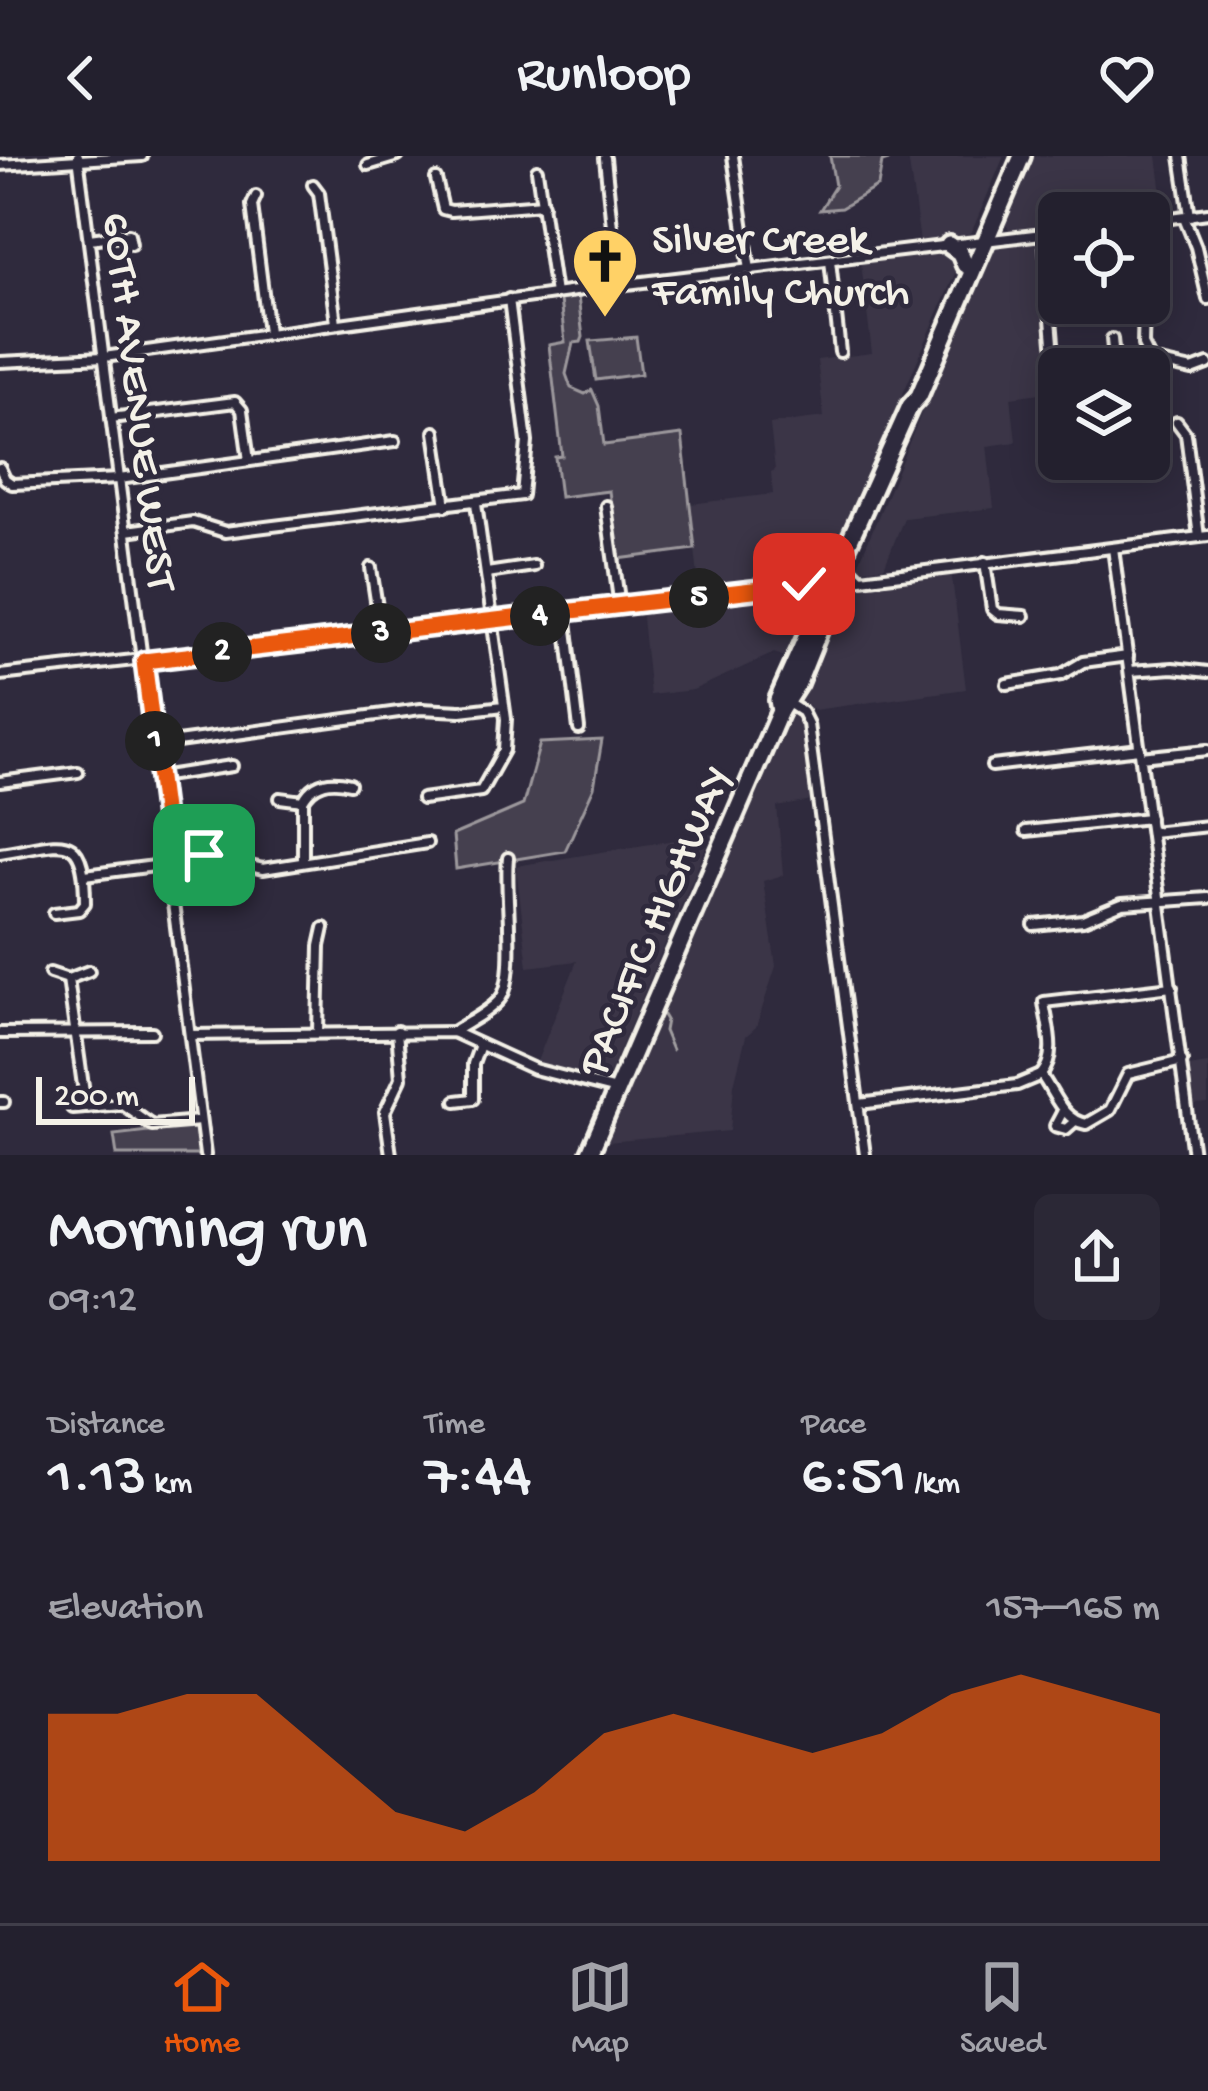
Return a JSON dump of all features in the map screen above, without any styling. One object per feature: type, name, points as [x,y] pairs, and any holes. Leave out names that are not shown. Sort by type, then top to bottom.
[{"type":"highway","name":"PACIFIC HIGHWAY","points":[[910,406],[911,392],[965,266],[998,212],[1018,156]]},
{"type":"highway","name":"PACIFIC HIGHWAY","points":[[784,707],[778,700],[785,682],[821,601],[865,527],[862,519],[910,406],[925,383],[1018,156]]},
{"type":"highway","points":[[998,212],[999,226],[1009,238]]},
{"type":"highway","points":[[949,245],[961,253],[965,266]]},
{"type":"highway","points":[[925,383],[931,348]]},
{"type":"highway","name":"PACIFIC HIGHWAY","points":[[589,1155],[841,570]]},
{"type":"street","points":[[0,165],[142,156]]},
{"type":"street","points":[[368,165],[398,156]]},
{"type":"street","points":[[734,156],[749,270]]},
{"type":"street","points":[[1181,156],[1187,216],[1208,299]]},
{"type":"street","points":[[605,157],[618,285]]},
{"type":"street","name":"60TH AVENUE WEST","points":[[78,158],[205,1155]]},
{"type":"street","points":[[537,170],[555,294]]},
{"type":"street","points":[[436,179],[443,208],[451,212],[543,204]]},
{"type":"street","points":[[313,185],[319,194],[336,323]]},
{"type":"street","points":[[256,196],[252,205],[268,332]]},
{"type":"street","points":[[1170,218],[1208,214]]},
{"type":"street","points":[[89,239],[129,234],[130,244]]},
{"type":"street","points":[[0,362],[104,357],[509,299],[1038,235]]},
{"type":"street","points":[[830,260],[840,352]]},
{"type":"street","points":[[127,531],[194,522],[225,532],[516,497],[526,486],[528,451],[509,299]]},
{"type":"street","points":[[1143,324],[1142,345],[1151,361],[1192,370],[1208,364]]},
{"type":"street","points":[[1112,339],[1113,348]]},
{"type":"street","points":[[111,418],[238,403],[249,461]]},
{"type":"street","points":[[0,675],[798,586],[841,570],[862,578],[1204,536],[1186,434],[1177,422]]},
{"type":"street","points":[[435,432],[446,506]]},
{"type":"street","points":[[0,468],[12,484],[119,478],[395,441]]},
{"type":"street","points":[[422,799],[473,795],[484,789],[505,745],[504,706],[476,503]]},
{"type":"street","points":[[606,506],[620,607]]},
{"type":"street","points":[[1113,548],[1193,1155]]},
{"type":"street","points":[[985,562],[992,609],[998,614],[1024,616]]},
{"type":"street","points":[[487,573],[534,566]]},
{"type":"street","points":[[371,568],[381,633]]},
{"type":"street","points":[[798,586],[813,590],[821,601]]},
{"type":"street","points":[[565,613],[579,729]]},
{"type":"street","points":[[1007,684],[1061,675],[1083,662],[1128,656]]},
{"type":"street","points":[[1130,671],[1208,671]]},
{"type":"street","points":[[155,745],[421,709],[504,706]]},
{"type":"street","points":[[784,707],[802,712],[808,724],[865,1155]]},
{"type":"street","points":[[992,766],[1208,750]]},
{"type":"street","points":[[159,777],[232,766]]},
{"type":"street","points":[[0,782],[79,772]]},
{"type":"street","points":[[304,862],[303,802],[318,785],[350,784]]},
{"type":"street","points":[[280,798],[303,802]]},
{"type":"street","points":[[1026,832],[1149,818]]},
{"type":"street","points":[[1151,832],[1208,826]]},
{"type":"street","points":[[208,855],[212,837]]},
{"type":"street","points":[[85,875],[170,865],[208,855],[250,868],[427,843]]},
{"type":"street","points":[[0,853],[59,844],[73,846],[81,854],[85,903],[79,910],[54,913]]},
{"type":"street","points":[[452,1032],[504,996],[511,971],[506,919],[508,858]]},
{"type":"street","points":[[1034,925],[1083,920],[1122,904],[1208,898]]},
{"type":"street","points":[[318,1032],[324,928]]},
{"type":"street","points":[[50,973],[68,979],[89,971]]},
{"type":"street","points":[[68,979],[86,1107]]},
{"type":"street","points":[[859,1104],[1018,1085],[1048,1068],[1052,1053],[1044,1002],[1172,987]]},
{"type":"street","points":[[391,1155],[385,1112],[401,1078],[397,1031]]},
{"type":"street","points":[[0,1033],[152,1032]]},
{"type":"street","points":[[190,1035],[452,1032],[534,1069],[617,1090]]},
{"type":"street","points":[[456,1101],[473,1099],[473,1064],[480,1045]]},
{"type":"street","points":[[1041,1076],[1063,1111],[1074,1122],[1086,1124],[1104,1117],[1128,1075],[1182,1061]]},
{"type":"street","points":[[72,1108],[122,1104],[152,1125],[200,1121]]},
{"type":"street","points":[[1063,1111],[1055,1126],[1066,1129],[1074,1122]]},
{"type":"shaded area","points":[[830,156],[901,156],[882,162],[878,186],[841,208],[820,210],[835,186]]},
{"type":"shaded area","points":[[908,156],[1004,156],[966,236],[920,242]]},
{"type":"shaded area","points":[[1031,156],[1157,156],[1162,192],[1038,192],[1038,228],[1011,232],[1003,221]]},
{"type":"shaded area","points":[[1037,241],[1038,324],[1047,324],[1050,348],[1038,348],[1038,393],[1011,397],[1016,442],[987,446],[994,508],[904,518],[884,567],[856,570],[989,251]]},
{"type":"shaded area","points":[[948,253],[960,262],[824,576],[700,594],[690,504],[773,494],[770,424],[824,417],[817,360],[872,353],[861,262]]},
{"type":"shaded area","points":[[578,297],[583,337],[573,343],[566,374],[571,388],[585,394],[592,390],[604,445],[682,435],[695,549],[618,559],[609,491],[560,497],[555,457],[562,456],[549,345],[565,342],[560,300]]},
{"type":"shaded area","points":[[636,337],[641,374],[596,380],[590,341]]},
{"type":"shaded area","points":[[951,570],[966,689],[814,710],[799,699],[847,587]]},
{"type":"shaded area","points":[[796,589],[811,593],[815,602],[788,658],[774,653],[693,690],[650,695],[641,608]]},
{"type":"shaded area","points":[[795,715],[802,724],[812,801],[777,807],[783,875],[763,881],[776,966],[756,1027],[746,1036],[734,1084],[730,1131],[607,1142],[790,718]]},
{"type":"shaded area","points":[[602,740],[594,787],[565,851],[456,869],[453,835],[523,805],[540,743]]},
{"type":"shaded area","points":[[712,834],[607,1080],[536,1064],[577,961],[528,967],[516,866]]},
{"type":"shaded area","points":[[1208,1064],[1208,1104],[1194,1105],[1189,1067]]},
{"type":"shaded area","points":[[199,1125],[202,1155],[117,1155],[114,1135]]},
{"type":"waterway","points":[[663,1015],[672,1050]]},
{"type":"place","name":"Silver Creek Family Church","points":[[605,320]]},
{"type":"route","points":[[204,855],[170,865],[144,661],[804,584]]}]
